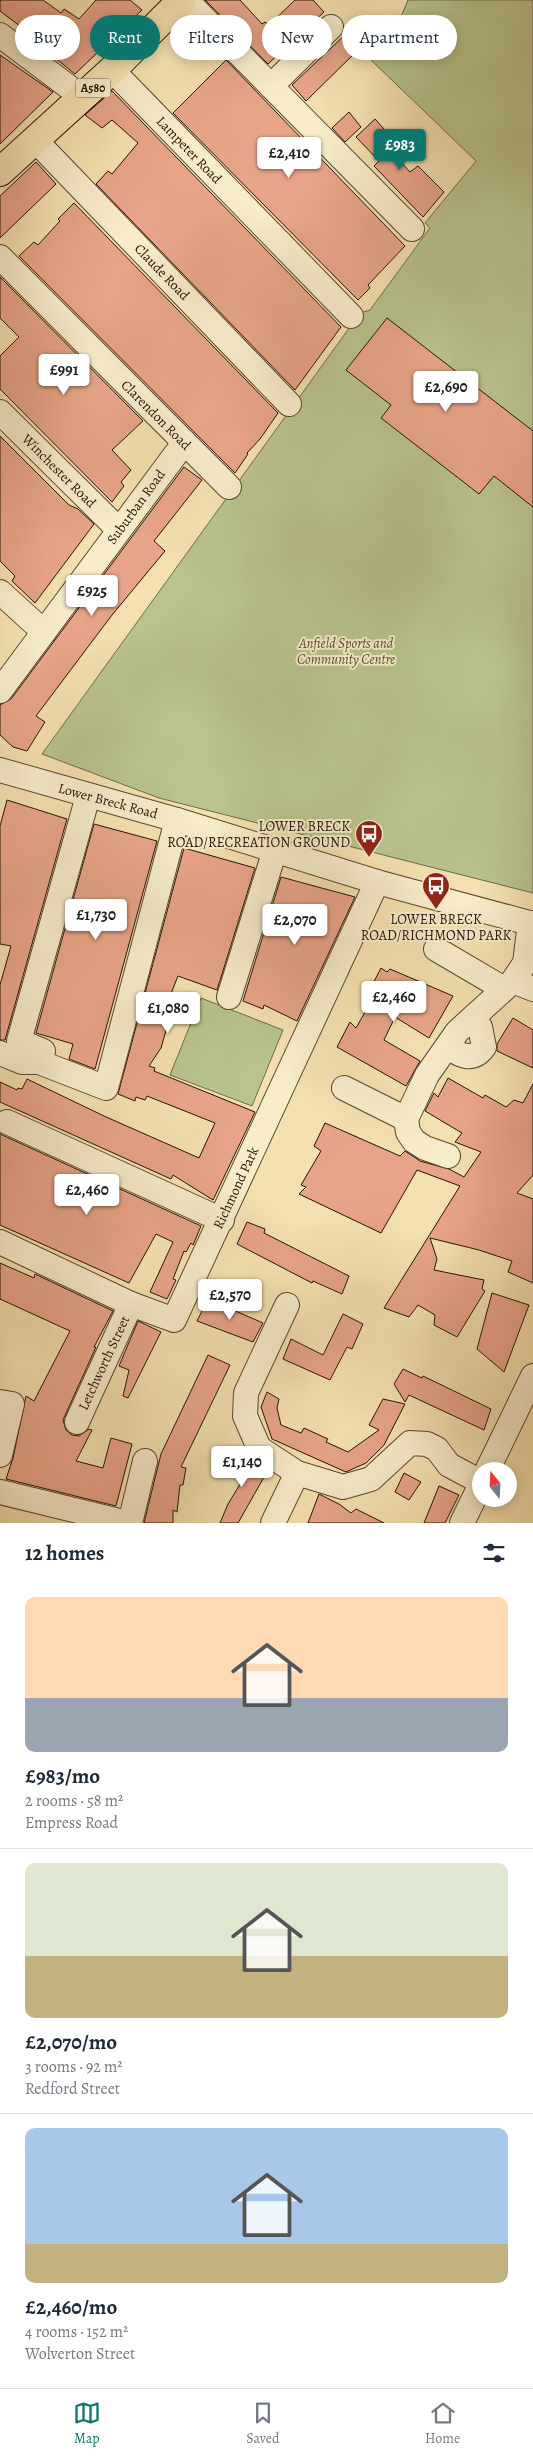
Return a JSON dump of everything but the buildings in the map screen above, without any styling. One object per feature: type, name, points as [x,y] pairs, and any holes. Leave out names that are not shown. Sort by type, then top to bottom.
[{"type":"main road","name":"A580","points":[[0,172],[112,70],[181,1]]},
{"type":"street","points":[[181,1],[271,86],[412,229]]},
{"type":"street","points":[[0,34],[82,97]]},
{"type":"street","points":[[271,86],[297,60]]},
{"type":"street","name":"Lampeter Road","points":[[112,70],[351,316]]},
{"type":"street","name":"Claude Road","points":[[35,140],[289,404]]},
{"type":"street","name":"Clarendon Road","points":[[0,257],[229,486]]},
{"type":"street","name":"Winchester Road","points":[[0,412],[119,530]]},
{"type":"street","name":"Suburban Road","points":[[0,691],[184,443]]},
{"type":"street","points":[[0,592],[44,632]]},
{"type":"street","name":"Lower Breck Road","points":[[1,773],[177,820],[378,882],[531,924]]},
{"type":"street","points":[[39,1062],[43,1051],[19,1041],[88,796]]},
{"type":"street","points":[[0,1053],[22,1062],[39,1062],[106,1088],[177,820]]},
{"type":"street","points":[[229,997],[275,850]]},
{"type":"street","name":"Richmond Park","points":[[0,1242],[131,1304],[174,1320],[378,882]]},
{"type":"street","points":[[448,1156],[425,1148],[414,1141],[408,1132],[406,1119],[427,1075],[457,1032],[517,986],[525,964],[531,924]]},
{"type":"street","points":[[436,949],[517,986]]},
{"type":"street","points":[[344,1088],[406,1119]]},
{"type":"street","points":[[7,1122],[222,1220]]},
{"type":"street","name":"Letchworth Street","points":[[78,1422],[131,1304]]},
{"type":"street","points":[[287,1305],[246,1393],[246,1416],[259,1448],[297,1472],[325,1483],[343,1486],[358,1484],[371,1479],[380,1473],[396,1454],[410,1443],[427,1444],[437,1449],[449,1465],[472,1478]]},
{"type":"street","points":[[491,1462],[533,1376]]},
{"type":"street","points":[[0,1402],[12,1404],[0,1455]]},
{"type":"street","points":[[130,1523],[145,1461]]},
{"type":"street","points":[[273,1523],[297,1472]]},
{"type":"street","points":[[0,1492],[126,1523]]},
{"type":"street","points":[[462,1523],[472,1502]]},
{"type":"green space","name":"Anfield Sports and Community Centre","points":[[408,0],[533,0],[533,893],[159,798],[42,754],[360,313],[370,310],[430,228],[425,223],[476,161],[371,60],[457,60],[457,15],[402,15]]},
{"type":"green space","points":[[201,998],[283,1030],[252,1106],[170,1075]]},
{"type":"place","name":"LOWER BRECK ROAD/RECREATION GROUND","points":[[369,858]]},
{"type":"place","name":"LOWER BRECK ROAD/RICHMOND PARK","points":[[436,910]]}]
